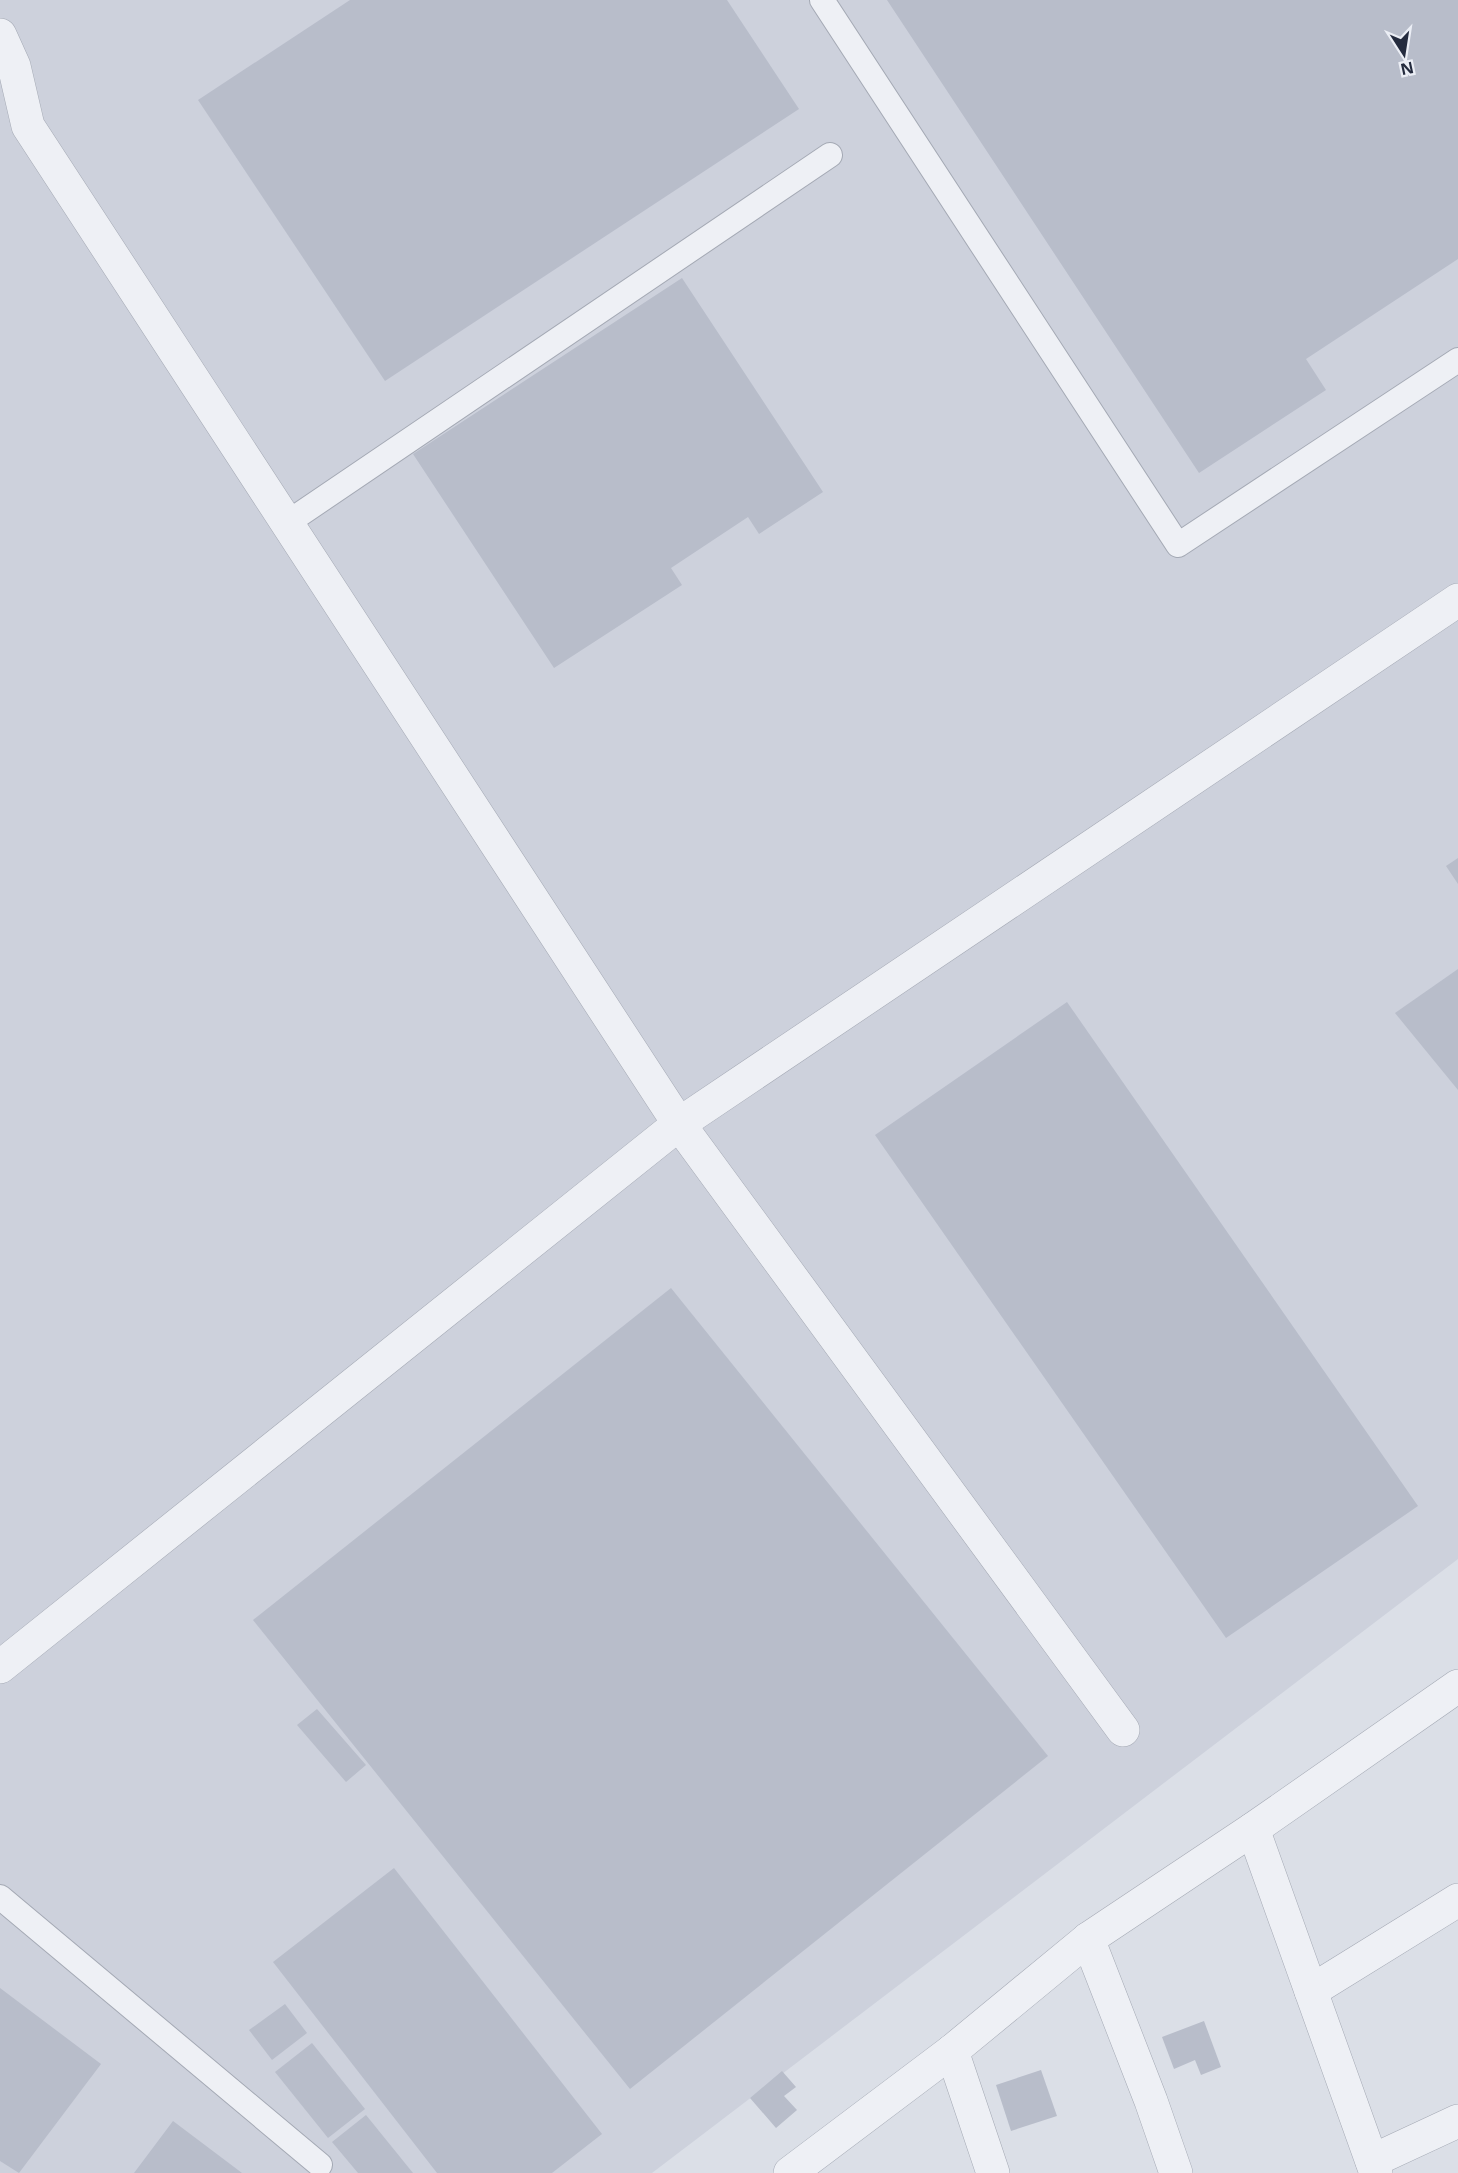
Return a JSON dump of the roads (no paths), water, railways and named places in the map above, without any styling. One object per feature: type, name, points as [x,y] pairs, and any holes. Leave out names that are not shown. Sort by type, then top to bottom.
[{"type":"street","points":[[0,35],[14,66],[28,126],[679,1124],[1123,1730]]},
{"type":"street","points":[[0,108],[28,126]]},
{"type":"street","points":[[0,1667],[679,1124],[1458,600]]},
{"type":"street","points":[[790,2173],[952,2051],[1088,1939],[1458,1686]]},
{"type":"street","points":[[1252,1829],[1374,2167],[1458,2121]]},
{"type":"street","points":[[1311,1991],[1458,1900]]},
{"type":"street","points":[[1088,1939],[1151,2101],[1176,2173]]},
{"type":"street","points":[[952,2051],[993,2173]]},
{"type":"lane","points":[[822,0],[1178,545],[1458,360]]},
{"type":"lane","points":[[287,523],[830,155]]},
{"type":"lane","points":[[0,1897],[320,2165]]}]
